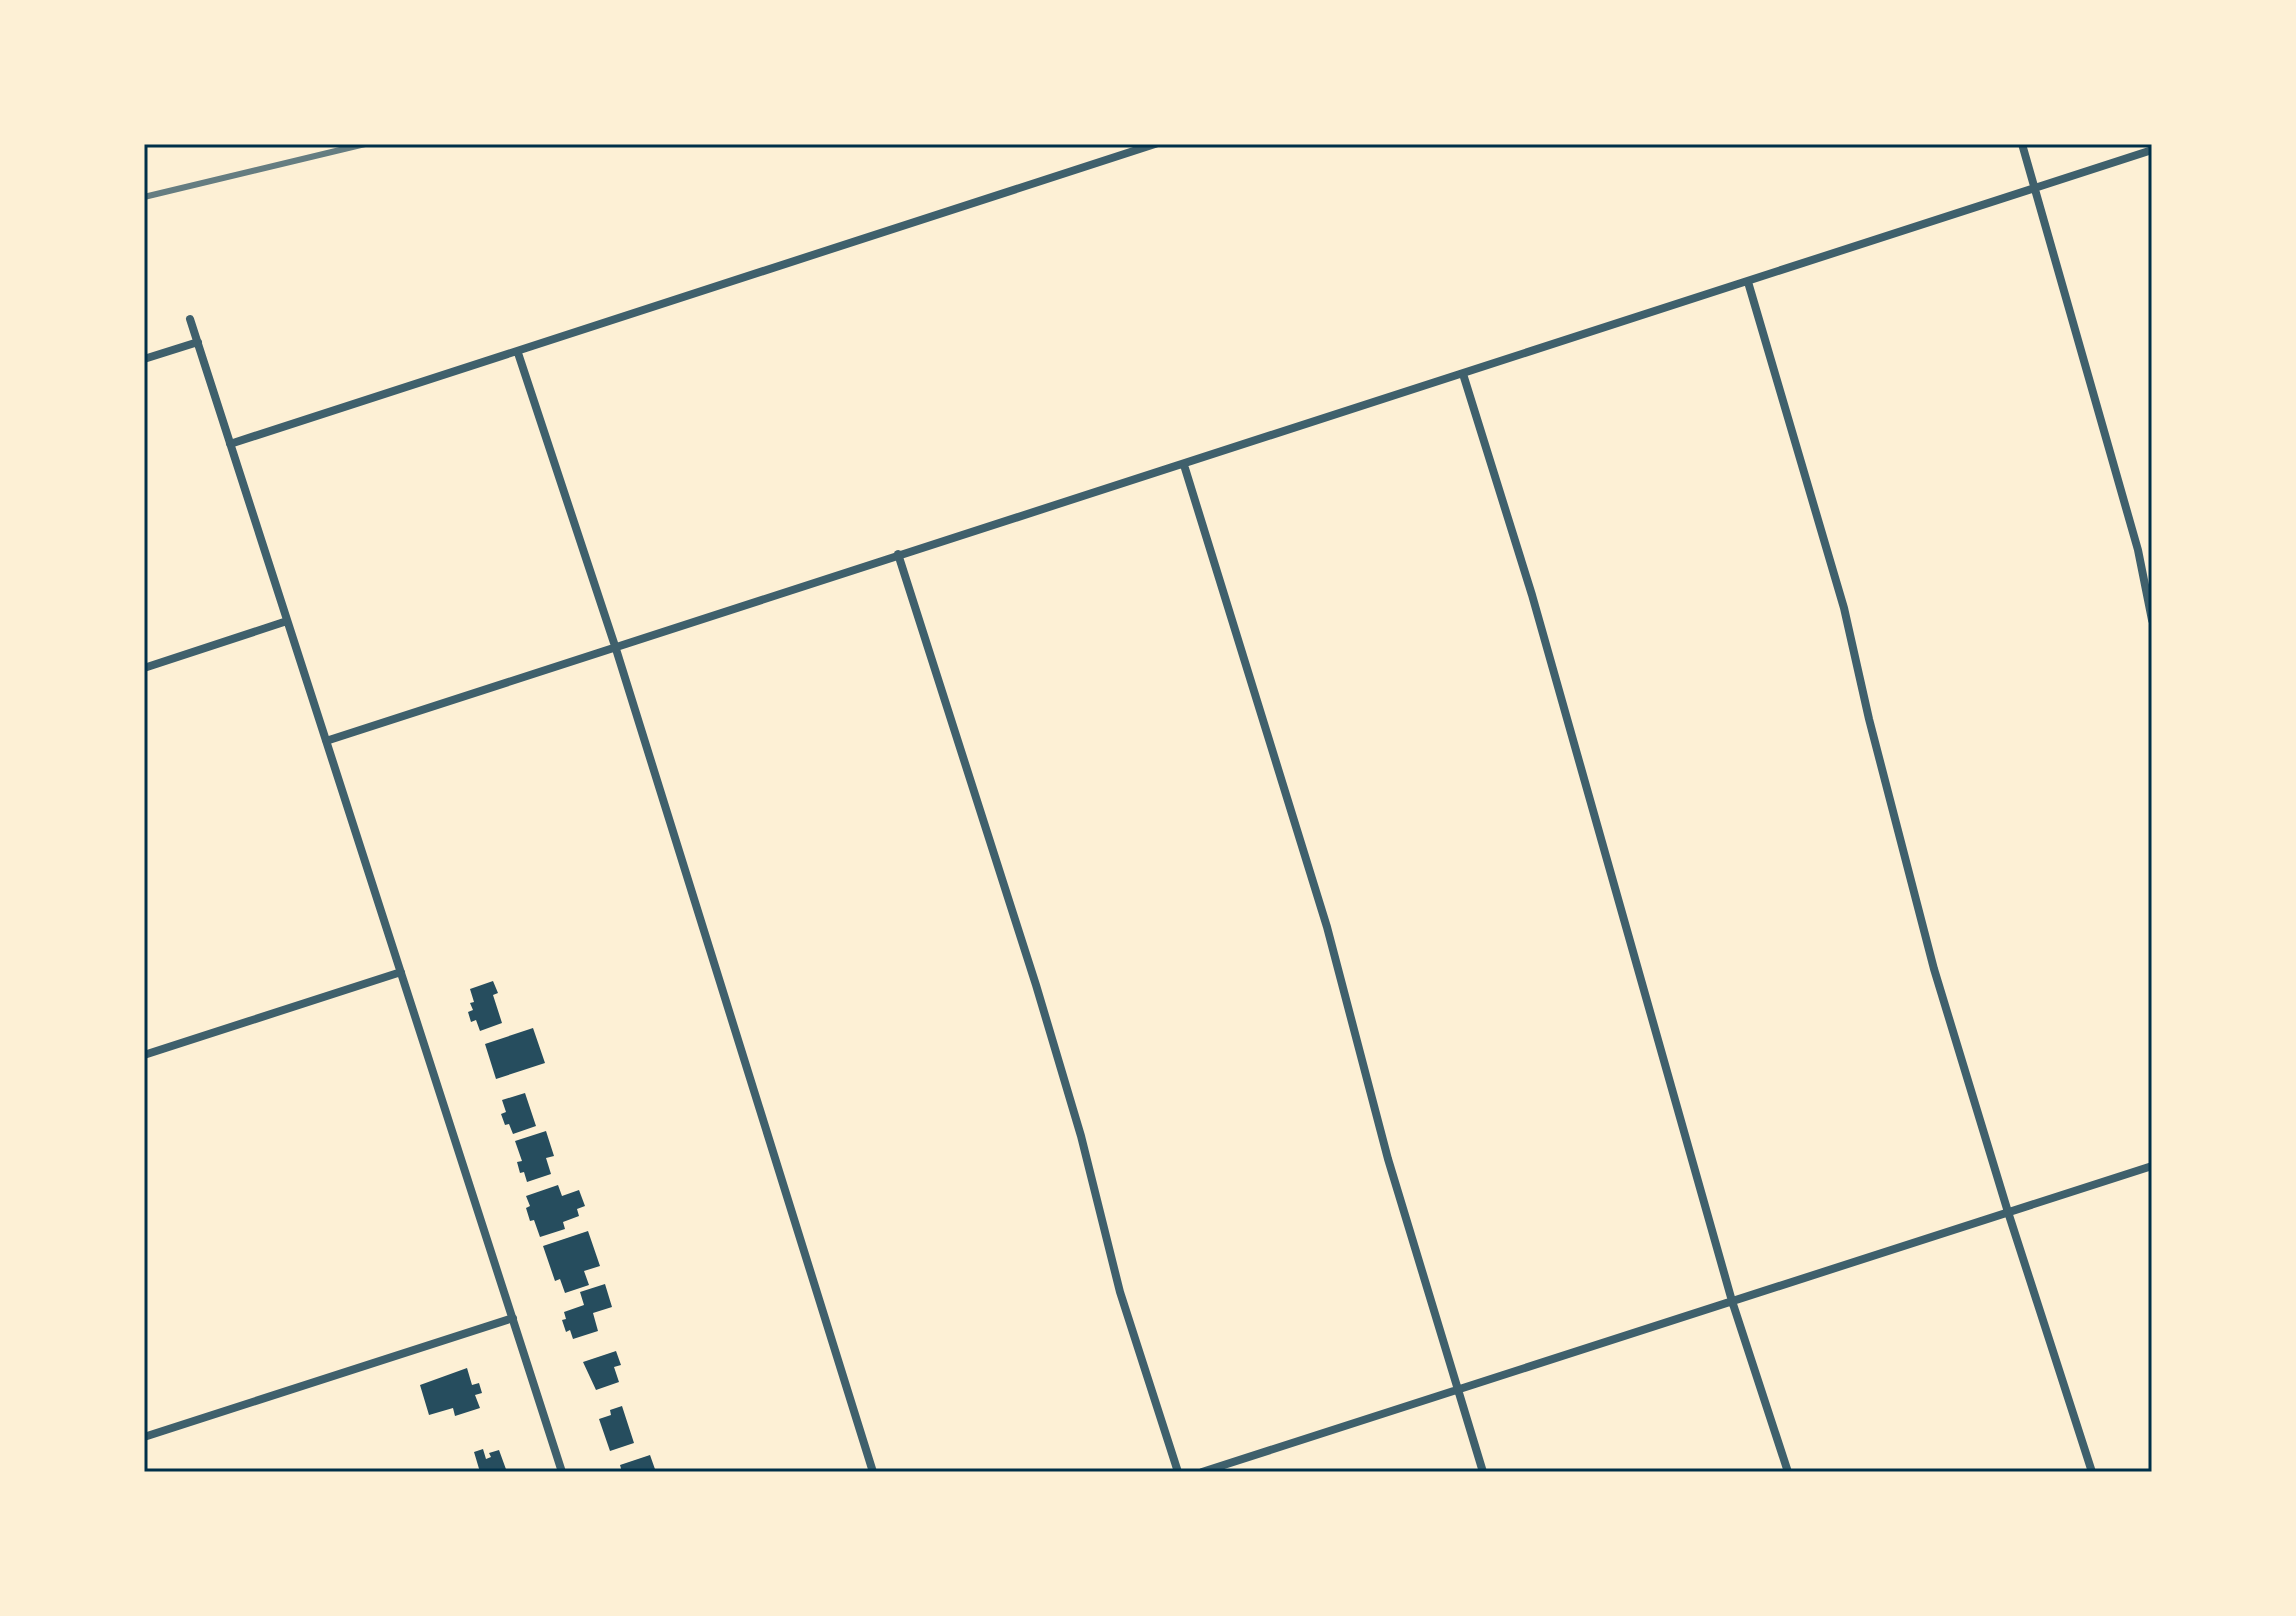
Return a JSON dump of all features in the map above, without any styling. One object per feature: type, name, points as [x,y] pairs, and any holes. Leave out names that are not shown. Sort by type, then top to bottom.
[{"type":"street","points":[[230,444],[1155,144]]},
{"type":"street","points":[[2022,144],[2138,550],[2152,620]]},
{"type":"street","points":[[326,741],[2152,150]]},
{"type":"street","points":[[1748,282],[1844,608],[1869,719],[1934,969],[2092,1472]]},
{"type":"street","points":[[190,319],[562,1472]]},
{"type":"street","points":[[144,359],[198,342]]},
{"type":"street","points":[[518,353],[616,649],[873,1472]]},
{"type":"street","points":[[1463,374],[1532,595],[1732,1301],[1788,1472]]},
{"type":"street","points":[[1184,465],[1327,927],[1388,1159],[1483,1472]]},
{"type":"street","points":[[898,554],[1036,985],[1081,1136],[1120,1292],[1178,1472]]},
{"type":"street","points":[[144,668],[287,621]]},
{"type":"street","points":[[144,1055],[401,972]]},
{"type":"street","points":[[1202,1472],[2152,1166]]},
{"type":"street","points":[[144,1437],[513,1318]]},
{"type":"building","points":[[493,981],[498,993],[493,995],[502,1023],[480,1031],[476,1020],[471,1022],[468,1012],[473,1010],[470,1003],[474,1002],[470,989]]},
{"type":"building","points":[[533,1028],[545,1063],[496,1079],[485,1044]]},
{"type":"building","points":[[525,1093],[536,1126],[513,1134],[501,1114],[506,1112],[502,1100]]},
{"type":"building","points":[[546,1131],[554,1156],[546,1158],[551,1174],[527,1182],[524,1172],[520,1173],[517,1162],[522,1161],[515,1141]]},
{"type":"building","points":[[558,1185],[562,1196],[579,1190],[585,1206],[577,1209],[579,1216],[563,1222],[565,1229],[540,1237],[534,1220],[530,1221],[526,1196]]},
{"type":"building","points":[[588,1231],[600,1266],[584,1271],[589,1285],[565,1293],[560,1279],[555,1281],[543,1246]]},
{"type":"building","points":[[605,1284],[612,1307],[593,1313],[598,1331],[573,1339],[570,1330],[566,1332],[562,1320],[566,1319],[564,1312],[584,1305],[580,1292]]},
{"type":"building","points":[[616,1351],[621,1365],[614,1367],[619,1382],[596,1390],[583,1362]]},
{"type":"building","points":[[467,1368],[472,1385],[479,1383],[482,1393],[475,1395],[480,1408],[455,1416],[453,1408],[429,1415],[420,1385]]},
{"type":"building","points":[[622,1406],[634,1443],[610,1451],[599,1419],[611,1415],[610,1410]]},
{"type":"building","points":[[483,1449],[486,1459],[491,1457],[489,1453],[499,1450],[507,1472],[480,1472],[474,1452]]},
{"type":"building","points":[[650,1455],[656,1472],[622,1472],[620,1465]]},
{"type":"railway","points":[[144,197],[365,144]]}]
